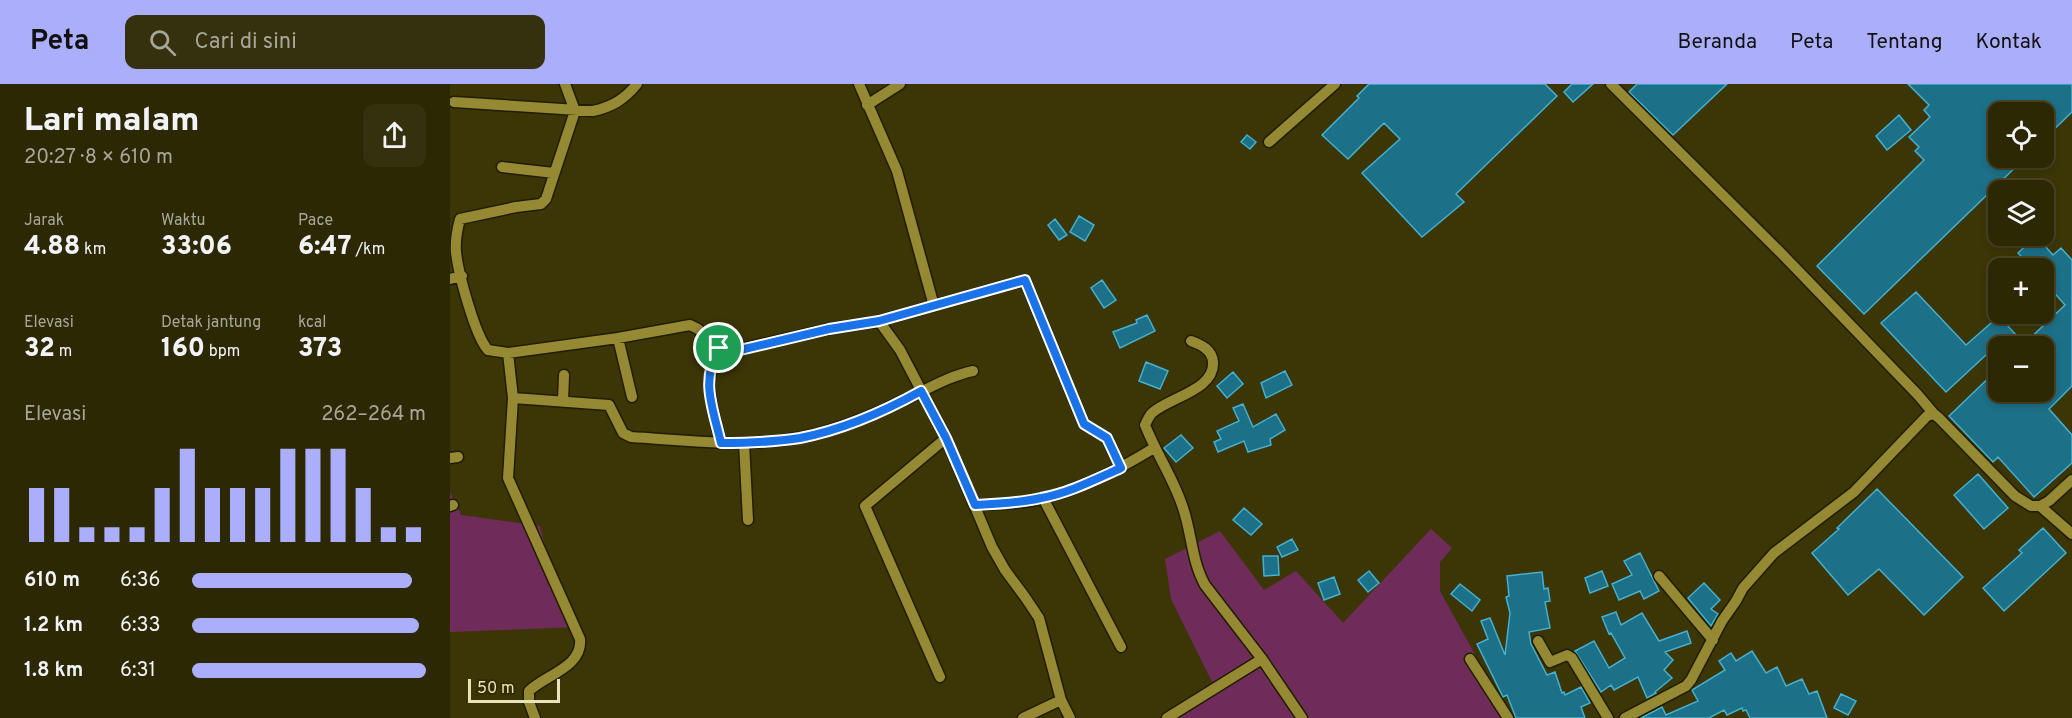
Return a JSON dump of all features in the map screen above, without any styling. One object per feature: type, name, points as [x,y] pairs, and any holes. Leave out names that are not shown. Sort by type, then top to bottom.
[{"type":"street","points":[[565,84],[575,111],[548,194],[541,204],[460,219],[456,231],[456,252],[462,276],[479,334],[488,350],[508,353],[618,338],[690,325],[698,329],[719,348],[740,350],[829,329],[879,321],[1025,280],[1084,424],[1107,438],[1121,468]]},
{"type":"street","points":[[454,102],[593,111],[619,102],[637,84]]},
{"type":"street","points":[[859,84],[897,171],[934,306]]},
{"type":"street","points":[[867,105],[900,84]]},
{"type":"street","points":[[1269,142],[1335,84]]},
{"type":"street","points":[[1611,84],[1789,261],[1934,414],[2016,496],[2031,506],[2040,506],[2072,480]]},
{"type":"street","points":[[502,167],[554,173]]},
{"type":"street","points":[[450,279],[462,276]]},
{"type":"street","points":[[879,321],[891,335],[946,438],[992,548],[1039,618],[1061,700],[1070,718]]},
{"type":"street","points":[[618,338],[632,397]]},
{"type":"street","points":[[1191,341],[1209,350],[1213,369],[1210,377],[1204,384],[1150,414],[1145,425],[1154,448],[1179,496],[1186,516],[1198,572],[1302,718]]},
{"type":"street","points":[[719,348],[708,373],[721,443]]},
{"type":"street","points":[[508,353],[513,399],[508,478],[580,639],[576,655],[567,665],[529,691],[529,702],[535,718]]},
{"type":"street","points":[[513,399],[610,406],[623,433],[628,437],[744,443],[799,438],[829,430],[863,418],[952,377],[973,371]]},
{"type":"street","points":[[563,401],[564,375]]},
{"type":"street","points":[[1625,718],[1686,686],[1743,588],[1774,553],[1854,492],[1927,416],[1934,414]]},
{"type":"street","points":[[940,677],[865,506],[946,438]]},
{"type":"street","points":[[744,443],[748,520]]},
{"type":"street","points":[[975,505],[1043,498],[1121,468],[1154,448]]},
{"type":"street","points":[[1043,498],[1121,647]]},
{"type":"street","points":[[2040,506],[2072,534]]},
{"type":"street","points":[[1659,576],[1713,640]]},
{"type":"street","points":[[1538,641],[1550,662],[1567,655],[1572,658],[1608,718]]},
{"type":"street","points":[[1167,718],[1262,659]]},
{"type":"street","points":[[1470,659],[1508,718]]},
{"type":"street","points":[[1023,718],[1061,700]]},
{"type":"shaded area","points":[[450,492],[461,515],[540,526],[552,576],[577,627],[450,632]]},
{"type":"shaded area","points":[[1431,529],[1452,548],[1440,562],[1440,591],[1510,718],[1165,718],[1213,684],[1171,599],[1165,559],[1220,531],[1264,590],[1296,571],[1343,623]]},
{"type":"building","points":[[1369,84],[1545,84],[1557,96],[1456,194],[1464,202],[1422,237],[1362,173],[1400,139],[1384,123],[1348,159],[1322,135],[1359,98],[1357,96]]},
{"type":"building","points":[[1572,84],[1593,84],[1573,102],[1564,92]]},
{"type":"building","points":[[1637,84],[1727,84],[1673,135],[1629,92]]},
{"type":"building","points":[[1908,84],[2072,84],[2072,112],[2054,129],[2054,102],[1988,102],[1988,168],[2015,168],[2002,180],[1988,180],[1988,194],[1864,314],[1817,266],[1924,160],[1915,151],[1919,147],[1909,137],[1930,117],[1924,110],[1929,105]]},
{"type":"building","points":[[1899,115],[1911,130],[1887,150],[1876,136]]},
{"type":"building","points":[[1247,135],[1256,142],[1250,149],[1241,142]]},
{"type":"building","points":[[1079,216],[1094,225],[1085,241],[1070,232]]},
{"type":"building","points":[[1055,219],[1067,235],[1059,240],[1048,225]]},
{"type":"building","points":[[2025,246],[2045,246],[2053,255],[2061,248],[2072,260],[2072,386],[2049,409],[2072,435],[2072,463],[2034,497],[1998,457],[1993,462],[1949,416],[1988,379],[1988,402],[2054,402],[2054,336],[2032,336],[2045,324],[2054,324],[2054,315],[2065,305],[2054,292],[2054,258],[2023,258],[2018,253]]},
{"type":"building","points":[[1102,280],[1116,300],[1104,308],[1091,288]]},
{"type":"building","points":[[1916,292],[1966,345],[1990,324],[2006,324],[2017,336],[1988,336],[1988,355],[1946,392],[1881,323]]},
{"type":"building","points":[[1147,315],[1155,331],[1120,348],[1113,332],[1137,323],[1136,320]]},
{"type":"building","points":[[1146,362],[1168,371],[1160,389],[1139,381]]},
{"type":"building","points":[[1285,371],[1292,385],[1266,398],[1261,383]]},
{"type":"building","points":[[1233,372],[1243,384],[1227,398],[1217,386]]},
{"type":"building","points":[[1243,404],[1253,427],[1276,414],[1285,430],[1270,439],[1271,445],[1248,452],[1244,441],[1218,452],[1214,442],[1221,439],[1217,431],[1239,421],[1233,408]]},
{"type":"building","points":[[1181,435],[1193,448],[1176,462],[1164,448]]},
{"type":"building","points":[[1978,474],[2008,508],[1984,529],[1954,495]]},
{"type":"building","points":[[1877,489],[1963,577],[1924,615],[1879,569],[1848,595],[1812,553],[1839,529],[1837,528]]},
{"type":"building","points":[[1244,508],[1262,524],[1251,535],[1233,520]]},
{"type":"building","points":[[2043,528],[2066,553],[2004,611],[1983,588],[2022,553],[2019,550]]},
{"type":"building","points":[[1292,539],[1298,550],[1282,557],[1277,547]]},
{"type":"building","points":[[1640,553],[1659,591],[1644,599],[1640,591],[1619,600],[1612,584],[1632,575],[1624,561]]},
{"type":"building","points":[[1263,556],[1278,556],[1279,575],[1264,576]]},
{"type":"building","points":[[1369,571],[1379,583],[1368,592],[1358,580]]},
{"type":"building","points":[[1602,571],[1608,586],[1590,593],[1585,578]]},
{"type":"building","points":[[1542,572],[1544,589],[1548,588],[1550,601],[1545,602],[1550,628],[1529,632],[1531,644],[1547,675],[1555,672],[1562,693],[1564,692],[1565,695],[1581,687],[1590,703],[1581,707],[1585,718],[1516,718],[1507,695],[1503,697],[1477,644],[1488,639],[1481,621],[1490,618],[1505,655],[1510,613],[1506,597],[1509,596],[1507,576]]},
{"type":"building","points":[[1334,577],[1340,594],[1324,600],[1318,583]]},
{"type":"building","points":[[1704,583],[1720,600],[1711,609],[1718,614],[1711,626],[1688,598]]},
{"type":"building","points":[[1460,584],[1480,600],[1472,611],[1451,594]]},
{"type":"building","points":[[1616,612],[1621,625],[1642,613],[1659,641],[1687,631],[1691,643],[1665,652],[1673,660],[1664,670],[1672,678],[1647,698],[1638,677],[1614,690],[1611,685],[1601,692],[1575,651],[1594,641],[1609,668],[1625,658],[1611,633],[1609,634],[1602,617]]},
{"type":"building","points":[[1752,651],[1766,673],[1777,667],[1786,686],[1802,679],[1809,694],[1817,691],[1827,718],[1750,718],[1746,710],[1743,711],[1742,708],[1727,715],[1724,710],[1709,718],[1641,718],[1662,707],[1666,715],[1698,701],[1692,690],[1725,670],[1719,661],[1731,653],[1736,661]]},
{"type":"building","points":[[1841,694],[1856,701],[1848,715],[1834,708]]},
{"type":"route","points":[[1025,280],[1084,424],[1107,438],[1121,468],[1043,498],[975,505],[946,438],[921,391],[906,400],[863,418],[799,438],[721,443],[708,373],[719,348],[740,350],[829,329],[879,321],[1025,280]]}]
